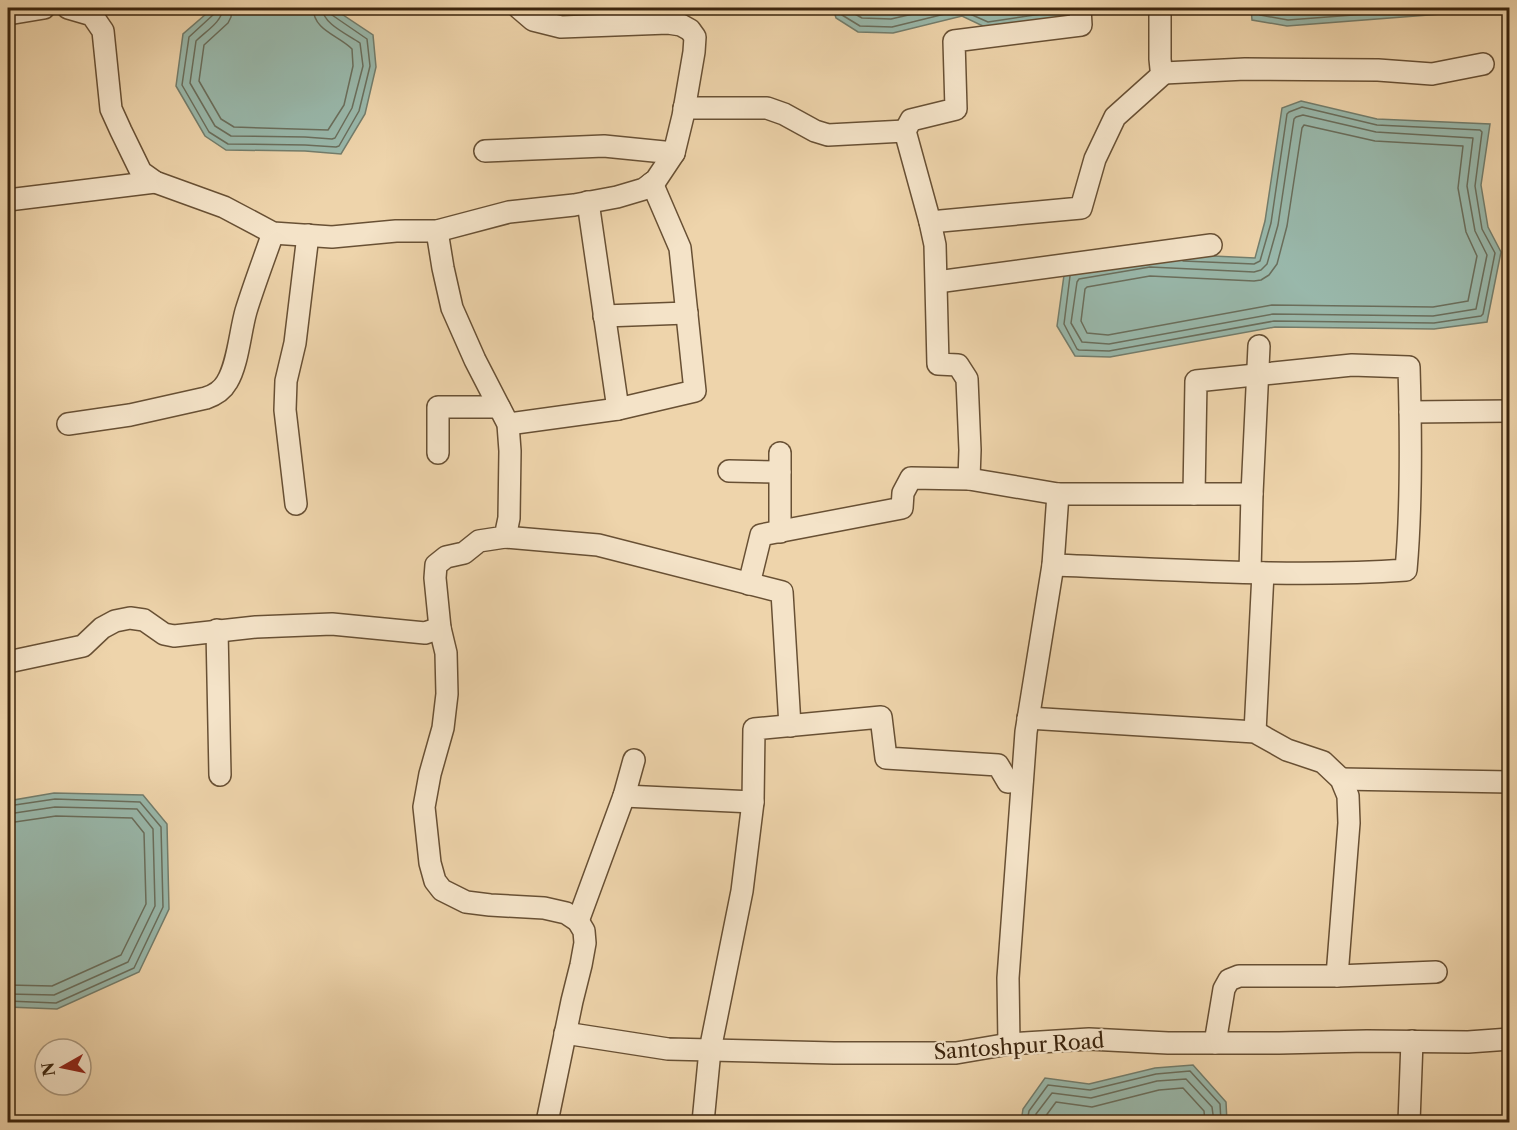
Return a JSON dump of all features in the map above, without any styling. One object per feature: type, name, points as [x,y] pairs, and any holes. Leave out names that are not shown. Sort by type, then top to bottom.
[{"type":"street","points":[[8,14],[44,8]]},
{"type":"street","points":[[68,8],[93,11],[103,31],[111,109],[141,172],[155,182],[224,207],[273,233],[332,237],[396,231],[437,231],[509,212],[574,205],[617,197],[644,189],[656,180],[674,153],[694,52],[694,37],[682,16],[668,23],[561,27],[530,12]]},
{"type":"street","points":[[969,479],[968,379],[958,365],[938,364],[935,245],[905,131],[911,120],[956,110],[954,41],[1081,25],[1080,8]]},
{"type":"street","points":[[1160,8],[1160,59],[1164,73]]},
{"type":"street","points":[[930,222],[1081,208],[1095,159],[1115,117],[1164,73],[1245,69],[1378,70],[1432,74],[1484,64]]},
{"type":"street","points":[[684,108],[766,108],[828,135],[905,131]]},
{"type":"street","points":[[485,152],[604,146],[674,153]]},
{"type":"street","points":[[8,200],[155,182]]},
{"type":"street","points":[[438,453],[438,407],[504,415],[618,409],[695,391],[680,248],[652,183]]},
{"type":"street","points":[[588,202],[618,409]]},
{"type":"street","points":[[437,231],[452,308],[475,360],[504,415],[510,452],[509,518],[505,537]]},
{"type":"street","points":[[68,424],[130,415],[206,398],[223,389],[234,366],[246,311],[273,233]]},
{"type":"street","points":[[296,504],[285,410],[286,381],[295,343],[308,235]]},
{"type":"street","points":[[936,282],[1211,245]]},
{"type":"street","points":[[604,316],[687,313]]},
{"type":"street","points":[[1255,732],[1256,572],[1252,494],[1259,346]]},
{"type":"street","points":[[1053,566],[1256,572],[1406,570],[1409,367],[1352,365],[1196,381],[1194,494]]},
{"type":"street","points":[[1410,412],[1509,411]]},
{"type":"street","points":[[729,471],[780,462],[780,532]]},
{"type":"street","points":[[749,584],[761,536],[902,508],[903,493],[911,478],[969,479],[1058,494],[1252,494]]},
{"type":"street","points":[[1009,1044],[1008,978],[1022,782],[1028,718],[1053,566],[1058,494]]},
{"type":"street","points":[[547,1122],[581,965],[585,943],[584,931],[578,921],[566,913],[544,908],[466,902],[442,890],[435,881],[430,863],[424,807],[430,774],[443,728],[447,694],[446,653],[440,628],[435,578],[436,565],[446,557],[464,553],[479,541],[505,537],[598,545],[782,592],[790,726]]},
{"type":"street","points":[[8,662],[83,646],[102,628],[115,621],[130,618],[144,620],[164,634],[174,636],[256,627],[332,624],[425,633],[440,628]]},
{"type":"street","points":[[217,630],[220,775]]},
{"type":"street","points":[[703,1122],[710,1050],[742,891],[753,802],[754,729],[881,717],[886,758],[998,765],[1008,782],[1022,782]]},
{"type":"street","points":[[1028,718],[1255,732],[1287,750],[1323,762],[1341,779],[1348,796],[1349,823],[1337,976]]},
{"type":"street","points":[[578,921],[624,796],[634,760]]},
{"type":"street","points":[[1341,779],[1509,782]]},
{"type":"street","points":[[624,796],[753,802]]},
{"type":"street","points":[[1215,1043],[1224,989],[1229,980],[1239,976],[1337,976],[1436,972]]},
{"type":"street","name":"Santoshpur Road","points":[[566,1033],[668,1049],[834,1053],[956,1053],[1009,1044],[1089,1039],[1215,1043],[1468,1042],[1509,1039]]},
{"type":"street","points":[[1410,1122],[1412,1041]]},
{"type":"water","points":[[213,8],[334,9],[373,35],[376,67],[365,114],[341,154],[226,150],[205,136],[176,86],[183,34]]},
{"type":"water","points":[[833,8],[1076,8],[1076,15],[987,28],[962,16],[893,33],[858,32],[836,18]]},
{"type":"water","points":[[1251,8],[1441,8],[1441,14],[1287,26],[1252,20]]},
{"type":"water","points":[[1301,101],[1377,119],[1490,124],[1481,185],[1488,227],[1501,252],[1487,322],[1434,329],[1275,327],[1110,357],[1075,356],[1057,326],[1065,268],[1149,253],[1255,258],[1265,221],[1282,108]]},
{"type":"water","points":[[54,793],[143,795],[167,824],[169,909],[139,972],[57,1009],[8,1007],[8,801]]},
{"type":"water","points":[[1193,1065],[1226,1102],[1227,1122],[1021,1122],[1023,1109],[1045,1078],[1089,1084],[1155,1068]]}]
